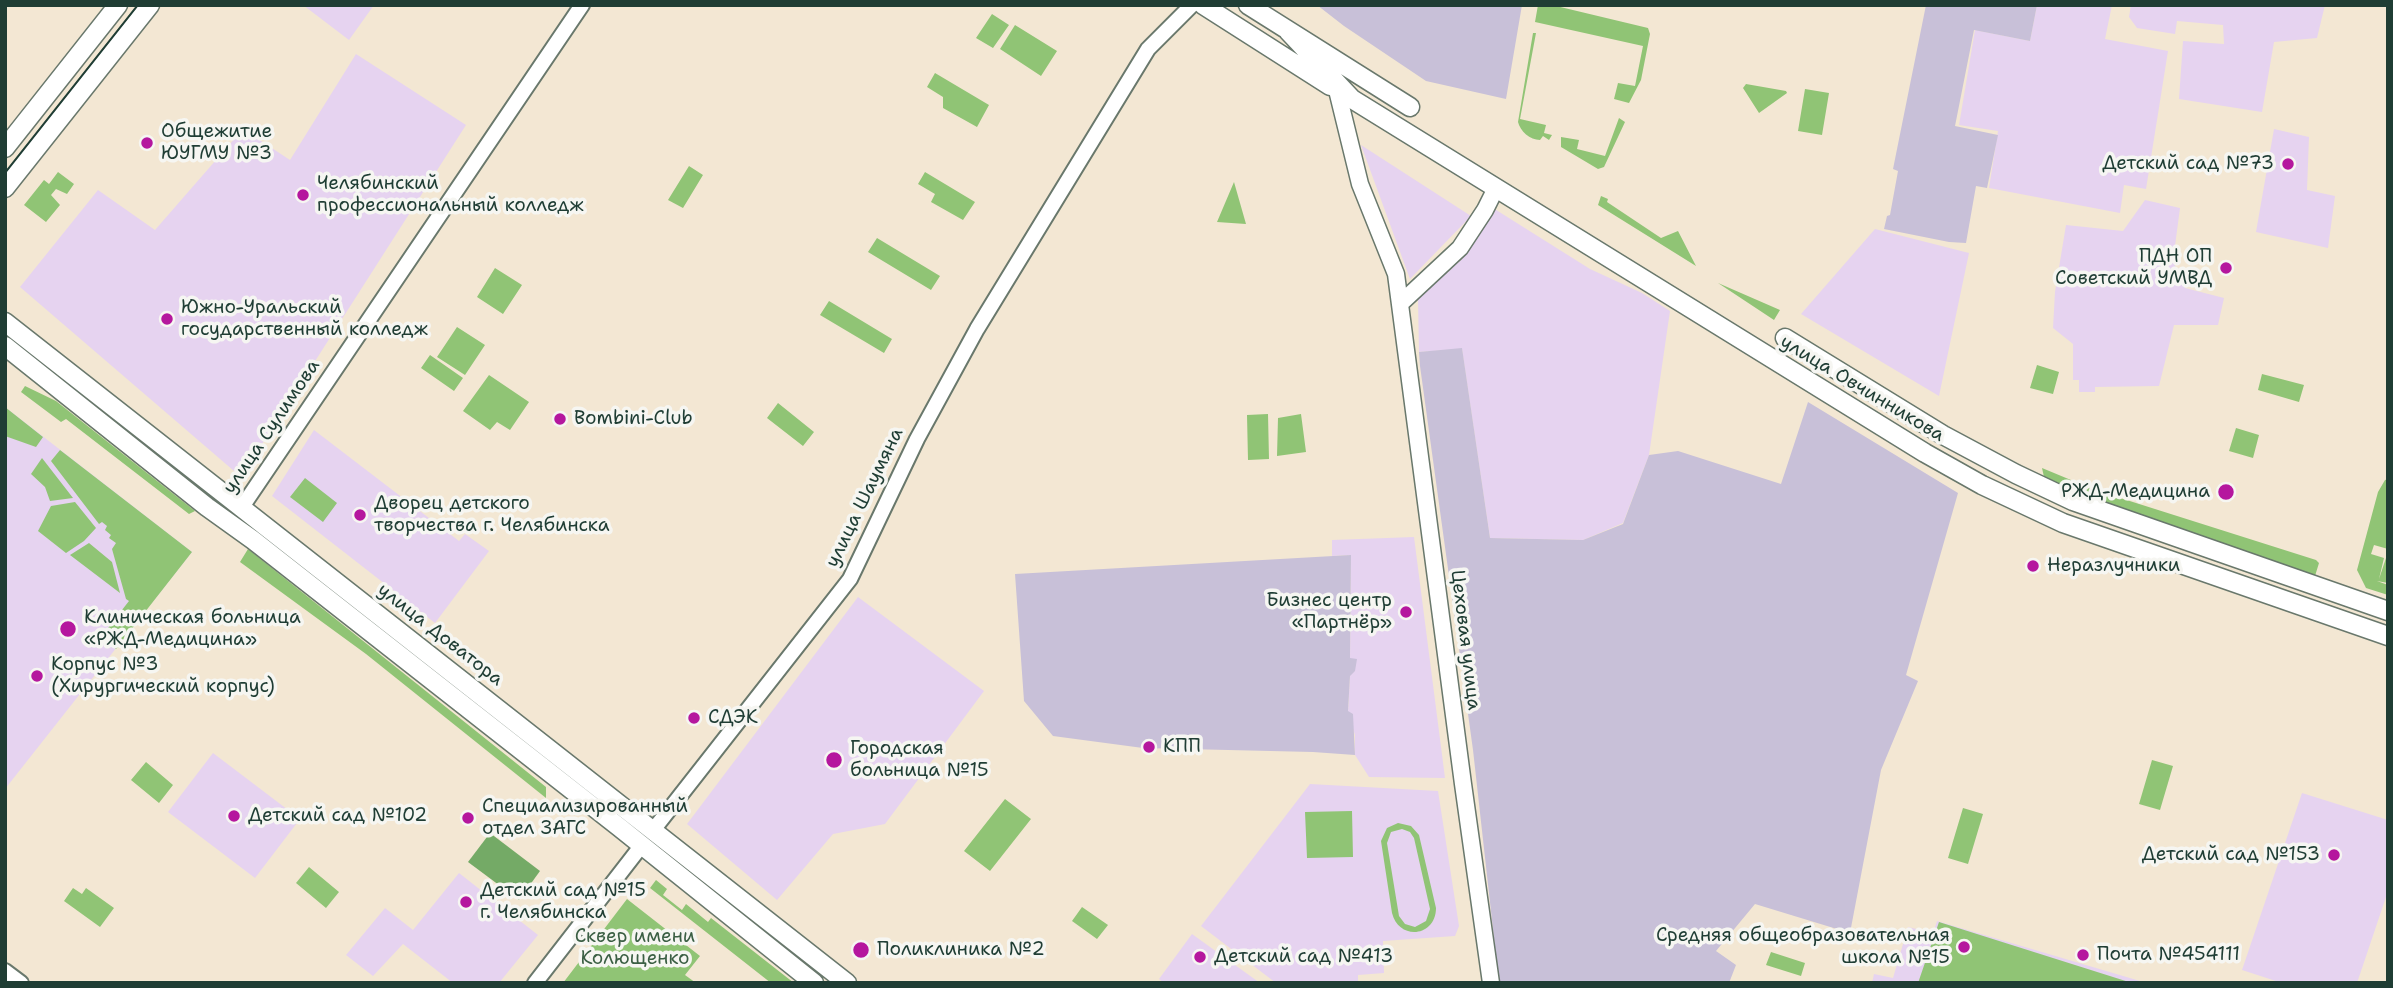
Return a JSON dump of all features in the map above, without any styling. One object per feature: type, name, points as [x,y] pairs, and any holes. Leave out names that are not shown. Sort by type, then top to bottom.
[{"type":"main road","points":[[5,148],[118,5]]},
{"type":"main road","points":[[5,188],[150,5]]},
{"type":"main road","name":"улица Овчинникова","points":[[1203,5],[1925,453],[1982,485],[2063,523],[2388,636]]},
{"type":"main road","points":[[1248,5],[1410,107]]},
{"type":"main road","points":[[1288,31],[1344,94]]},
{"type":"main road","name":"Цеховая улица","points":[[1344,94],[1360,184],[1391,257],[1401,303],[1491,983]]},
{"type":"main road","points":[[1401,303],[1461,248],[1496,188]]},
{"type":"main road","name":"улица Доватора","points":[[5,322],[847,983]]},
{"type":"main road","name":"улица Овчинникова","points":[[1785,338],[1943,435],[2016,474],[2073,500],[2388,611]]},
{"type":"main road","points":[[5,346],[814,983]]},
{"type":"main road","name":"улица Сулимова","points":[[233,526],[242,507]]},
{"type":"main road","name":"улица Шаумяна","points":[[642,845],[654,829]]},
{"type":"street","name":"улица Сулимова","points":[[242,507],[582,5]]},
{"type":"street","name":"улица Шаумяна","points":[[654,829],[850,579],[917,439],[977,329],[1148,49],[1192,5]]},
{"type":"street","name":"улица Шаумяна","points":[[535,983],[642,845]]},
{"type":"street","points":[[5,971],[20,983]]},
{"type":"shaded area","points":[[303,5],[374,5],[349,40]]},
{"type":"shaded area","points":[[1317,5],[1522,5],[1506,99],[1426,81]]},
{"type":"shaded area","points":[[1926,5],[2037,5],[2030,41],[1974,30],[1955,126],[1998,135],[1987,188],[1976,186],[1966,243],[1884,229],[1887,216],[1890,215],[1898,171],[1893,169]]},
{"type":"shaded area","points":[[2037,5],[2112,5],[2105,39],[2168,51],[2146,189],[2124,185],[2120,213],[1989,188],[1998,131],[1959,125],[1975,30],[2030,41]]},
{"type":"shaded area","points":[[2131,5],[2325,5],[2317,38],[2274,42],[2262,112],[2179,99],[2183,41],[2224,44],[2223,25],[2177,21],[2175,34],[2137,28],[2129,17]]},
{"type":"shaded area","points":[[356,54],[466,125],[241,477],[20,287],[98,190],[155,230],[243,129],[290,160]]},
{"type":"shaded area","name":"Детский сад №73","points":[[2274,129],[2309,137],[2307,190],[2335,196],[2328,248],[2256,232]]},
{"type":"shaded area","points":[[1361,145],[1471,216],[1410,279]]},
{"type":"shaded area","points":[[2145,200],[2180,208],[2173,261],[2185,288],[2224,298],[2218,325],[2174,325],[2159,386],[2095,387],[2095,392],[2079,392],[2079,380],[2073,380],[2073,344],[2053,328],[2055,292],[2066,225],[2123,231]]},
{"type":"shaded area","points":[[1493,208],[1590,269],[1642,293],[1670,311],[1649,455],[1623,523],[1583,540],[1490,538],[1462,349],[1419,352],[1418,299],[1462,259]]},
{"type":"shaded area","points":[[1875,229],[1969,253],[1939,396],[1801,314]]},
{"type":"shaded area","points":[[1462,348],[1490,538],[1583,540],[1623,524],[1649,455],[1678,451],[1781,484],[1808,402],[1958,493],[1906,675],[1918,681],[1881,770],[1850,933],[1755,904],[1716,951],[1736,965],[1729,983],[1499,983],[1473,750],[1419,352]]},
{"type":"shaded area","name":"Клиническая больница «РЖД-Медицина»","points":[[5,407],[192,552],[5,789]]},
{"type":"shaded area","name":"Дворец детского творчества г. Челябинска","points":[[314,430],[459,541],[465,534],[489,551],[435,623],[272,496]]},
{"type":"shaded area","points":[[1414,537],[1445,778],[1369,777],[1355,755],[1355,735],[1348,712],[1350,676],[1356,659],[1350,659],[1351,555],[1332,556],[1332,540]]},
{"type":"shaded area","points":[[1351,555],[1350,658],[1357,659],[1355,671],[1350,676],[1348,711],[1353,714],[1355,755],[1143,748],[1053,736],[1024,701],[1015,574]]},
{"type":"shaded area","name":"Городская больница №15","points":[[858,597],[984,691],[885,824],[833,834],[777,900],[687,824]]},
{"type":"shaded area","name":"Детский сад №102","points":[[213,753],[300,819],[255,878],[168,812]]},
{"type":"shaded area","points":[[1310,784],[1438,791],[1459,926],[1455,936],[1383,941],[1384,973],[1358,975],[1358,983],[1276,983],[1201,926]]},
{"type":"shaded area","name":"Детский сад №153","points":[[2302,793],[2388,820],[2388,891],[2357,983],[2282,983],[2242,970]]},
{"type":"shaded area","name":"Детский сад №15 г. Челябинска","points":[[459,873],[538,935],[499,983],[453,983],[403,944],[373,976],[346,955],[385,908],[413,930]]},
{"type":"shaded area","name":"Средняя общеобразовательная школа №15","points":[[1937,921],[2140,981],[1872,983],[1874,974],[1893,978],[1908,927],[1933,933]]},
{"type":"shaded area","name":"Детский сад №413","points":[[1192,934],[1260,983],[1164,983],[1159,979]]},
{"type":"green space","points":[[1538,5],[1552,5],[1648,28],[1650,34],[1641,80],[1629,103],[1614,99],[1618,83],[1635,86],[1643,46],[1535,22]]},
{"type":"green space","points":[[992,14],[1009,25],[993,48],[976,38]]},
{"type":"green space","points":[[1015,25],[1057,51],[1041,76],[1000,49]]},
{"type":"green space","points":[[1533,33],[1536,33],[1520,119],[1546,125],[1544,133],[1552,135],[1549,140],[1543,136],[1540,140],[1529,137],[1518,122]]},
{"type":"green space","points":[[935,73],[989,105],[977,127],[943,108],[943,97],[927,87]]},
{"type":"green space","points":[[1746,84],[1787,93],[1759,113],[1743,88]]},
{"type":"green space","points":[[1805,89],[1829,93],[1822,135],[1798,131]]},
{"type":"green space","points":[[1619,118],[1625,122],[1604,167],[1598,169],[1561,147],[1561,137],[1579,140],[1577,149],[1605,156]]},
{"type":"green space","points":[[689,166],[703,175],[683,208],[668,200]]},
{"type":"green space","points":[[58,172],[74,184],[67,194],[56,189],[51,195],[60,205],[46,222],[24,205],[44,180],[49,184]]},
{"type":"green space","points":[[925,172],[975,202],[963,220],[931,202],[935,194],[918,184]]},
{"type":"green space","points":[[1234,182],[1246,224],[1217,222]]},
{"type":"green space","points":[[1601,196],[1661,238],[1678,231],[1696,266],[1598,205]]},
{"type":"green space","points":[[877,238],[940,276],[931,290],[868,252]]},
{"type":"green space","points":[[495,268],[522,285],[503,314],[477,297]]},
{"type":"green space","points":[[1718,283],[1780,310],[1774,320]]},
{"type":"green space","points":[[829,301],[892,339],[884,353],[820,315]]},
{"type":"green space","points":[[457,327],[485,345],[465,375],[437,357]]},
{"type":"green space","points":[[430,355],[463,378],[454,391],[421,368]]},
{"type":"green space","points":[[2037,365],[2059,372],[2053,394],[2030,388]]},
{"type":"green space","points":[[2262,374],[2304,385],[2299,402],[2258,390]]},
{"type":"green space","points":[[489,375],[529,402],[510,430],[497,422],[490,430],[463,411]]},
{"type":"green space","points":[[25,386],[56,401],[195,511],[189,514],[66,419],[61,422],[21,392]]},
{"type":"green space","points":[[778,403],[814,432],[803,446],[767,418]]},
{"type":"green space","points":[[5,407],[43,437],[36,447],[5,436]]},
{"type":"green space","points":[[1268,414],[1269,459],[1248,460],[1247,415]]},
{"type":"green space","points":[[1301,414],[1306,452],[1277,456],[1278,418]]},
{"type":"green space","points":[[2236,428],[2259,435],[2253,458],[2229,451]]},
{"type":"green space","points":[[60,450],[192,552],[116,649],[105,641],[104,633],[129,601],[126,599],[112,549],[116,543],[109,538],[111,535],[105,530],[107,526],[102,522],[99,524],[51,461]]},
{"type":"green space","points":[[42,458],[73,498],[50,501],[45,487],[31,474]]},
{"type":"green space","points":[[2042,468],[2095,490],[2316,560],[2319,563],[2315,576],[2107,504],[2044,477]]},
{"type":"green space","points":[[305,478],[337,503],[323,522],[290,497]]},
{"type":"green space","points":[[2388,479],[2388,549],[2374,545],[2371,554],[2384,558],[2379,579],[2386,558],[2388,559],[2388,583],[2377,581],[2388,585],[2388,595],[2366,588],[2357,570],[2378,492]]},
{"type":"green space","points":[[75,502],[96,528],[84,541],[66,553],[38,531],[51,506]]},
{"type":"green space","points":[[89,543],[112,562],[120,593],[70,555]]},
{"type":"green space","points":[[248,549],[546,787],[546,798],[366,654],[240,562]]},
{"type":"green space","points":[[2152,760],[2173,766],[2160,810],[2139,804]]},
{"type":"green space","points":[[146,762],[173,785],[159,803],[131,780]]},
{"type":"green space","points":[[1005,799],[1031,819],[990,871],[964,851]]},
{"type":"green space","points":[[1963,808],[1983,814],[1968,864],[1948,858]]},
{"type":"green space","points":[[1352,811],[1353,857],[1307,858],[1305,812]]},
{"type":"green space","points":[[1398,823],[1411,826],[1419,835],[1436,908],[1434,918],[1424,930],[1417,932],[1402,928],[1392,913],[1381,841],[1387,828]],"holes":[[[1402,829],[1410,832],[1414,838],[1430,909],[1426,921],[1415,927],[1405,924],[1399,916],[1387,843],[1391,832]]]},
{"type":"green space","points":[[490,833],[540,871],[519,900],[468,862]]},
{"type":"green space","points":[[309,867],[339,892],[326,908],[296,883]]},
{"type":"green space","points":[[656,880],[667,889],[663,895],[682,910],[686,904],[708,922],[711,918],[794,983],[771,983],[650,888]]},
{"type":"green space","points":[[73,888],[82,894],[86,888],[114,908],[100,927],[64,901]]},
{"type":"green space","name":"Сквер имени Колющенко","points":[[627,899],[700,956],[685,975],[696,983],[563,983]]},
{"type":"green space","points":[[1082,907],[1108,925],[1097,939],[1072,921]]},
{"type":"green space","name":"Средняя общеобразовательная школа №15","points":[[1939,922],[2132,983],[1918,983]]},
{"type":"green space","points":[[1771,952],[1805,963],[1801,976],[1766,965]]},
{"type":"tram line","points":[[5,173],[138,5]]},
{"type":"place","name":"Общежитие ЮУГМУ №3","points":[[147,143]]},
{"type":"place","name":"Детский сад №73","points":[[2288,164]]},
{"type":"place","name":"Челябинский профессиональный колледж","points":[[303,195]]},
{"type":"place","name":"ПДН ОП Советский УМВД","points":[[2226,268]]},
{"type":"place","name":"Южно-Уральский государственный колледж","points":[[167,319]]},
{"type":"place","name":"Bombini-Club","points":[[560,419]]},
{"type":"place","name":"РЖД-Медицина","points":[[2226,492]]},
{"type":"place","name":"Дворец детского творчества г. Челябинска","points":[[360,515]]},
{"type":"place","name":"Неразлучники","points":[[2033,566]]},
{"type":"place","name":"Бизнес центр «Партнёр»","points":[[1406,612]]},
{"type":"place","name":"Клиническая больница «РЖД-Медицина»","points":[[68,629]]},
{"type":"place","name":"Корпус №3 (Хирургический корпус)","points":[[37,676]]},
{"type":"place","name":"СДЭК","points":[[694,718]]},
{"type":"place","name":"КПП","points":[[1149,747]]},
{"type":"place","name":"Городская больница №15","points":[[834,760]]},
{"type":"place","name":"Детский сад №102","points":[[234,816]]},
{"type":"place","name":"Специализированный отдел ЗАГС","points":[[468,818]]},
{"type":"place","name":"Детский сад №153","points":[[2334,855]]},
{"type":"place","name":"Детский сад №15 г. Челябинска","points":[[466,902]]},
{"type":"place","name":"Средняя общеобразовательная школа №15","points":[[1964,947]]},
{"type":"place","name":"Поликлиника №2","points":[[861,950]]},
{"type":"place","name":"Почта №454111","points":[[2083,955]]},
{"type":"place","name":"Детский сад №413","points":[[1200,957]]}]
